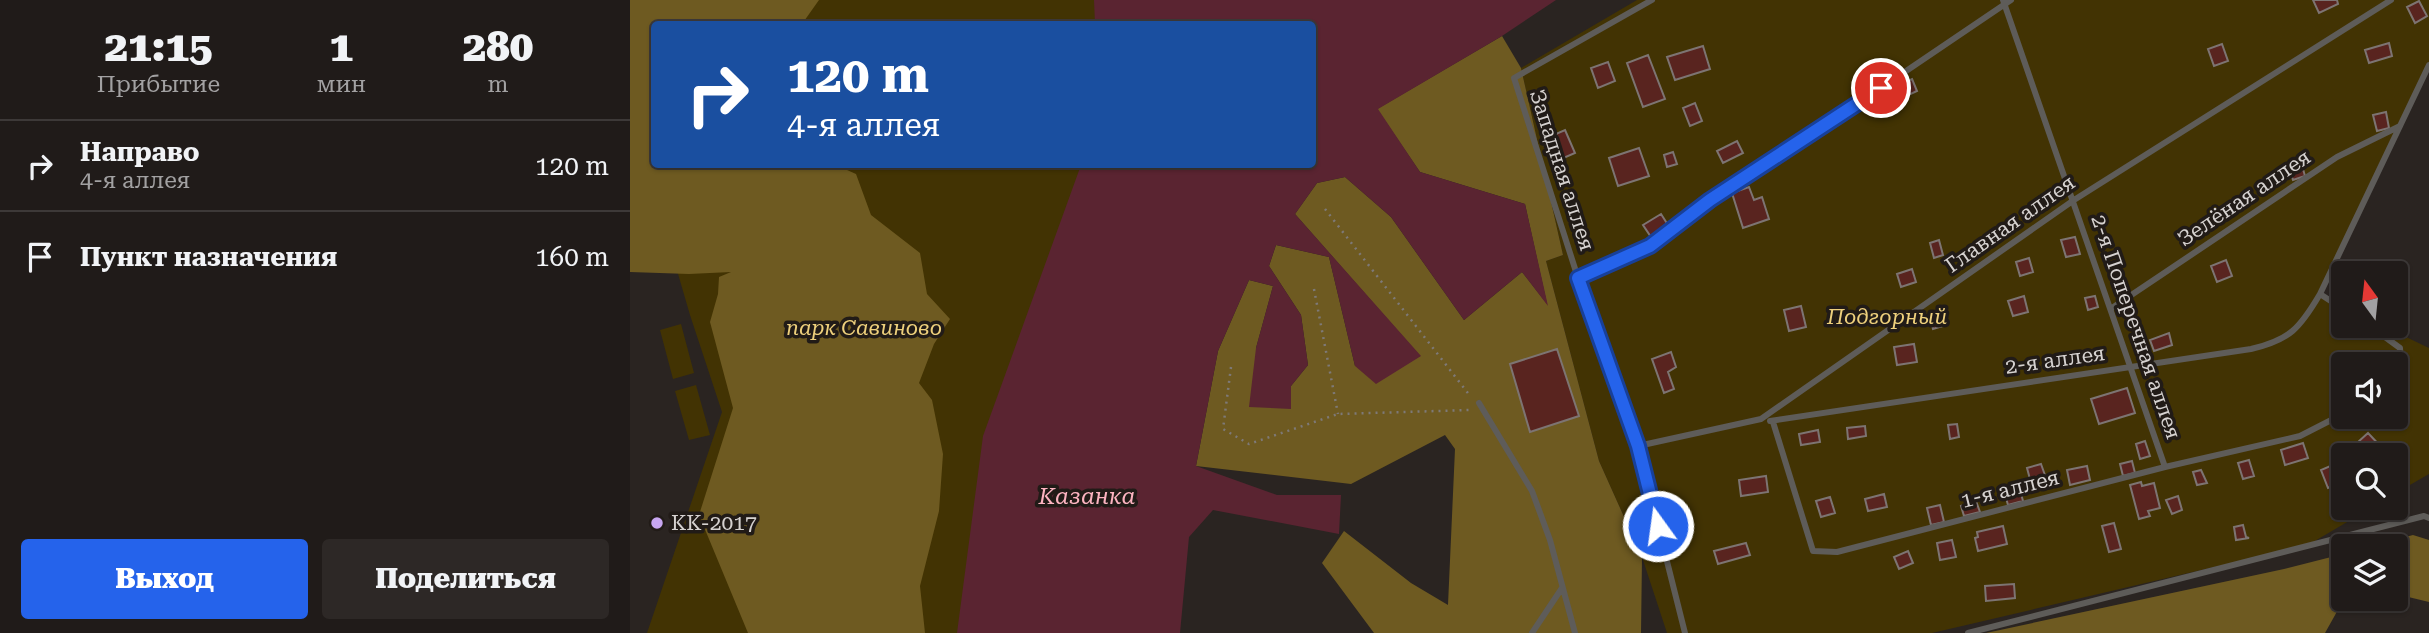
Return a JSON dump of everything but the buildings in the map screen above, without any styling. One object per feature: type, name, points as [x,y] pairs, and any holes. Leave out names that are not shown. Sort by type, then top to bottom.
[{"type":"lane","name":"Западная аллея","points":[[1652,0],[1514,78],[1578,278],[1638,446],[1685,633]]},
{"type":"lane","name":"Главная аллея","points":[[1638,446],[1761,419],[2074,201],[2391,0]]},
{"type":"lane","name":"2-я Поперечная аллея","points":[[2006,1],[2165,467]]},
{"type":"lane","points":[[1578,278],[1650,246],[1710,200],[1819,130],[2006,1]]},
{"type":"lane","name":"2-я аллея","points":[[1773,422],[2184,360],[2272,344],[2301,326],[2320,294],[2429,65]]},
{"type":"lane","name":"Зелёная аллея","points":[[2112,308],[2337,157],[2400,126]]},
{"type":"lane","points":[[2320,294],[2331,301]]},
{"type":"lane","points":[[2389,338],[2400,348],[2400,352]]},
{"type":"lane","points":[[1478,404],[1532,491],[1550,540],[1575,633]]},
{"type":"lane","points":[[1761,419],[1773,422]]},
{"type":"lane","name":"1-я аллея","points":[[1773,422],[1813,551],[1837,552],[2165,467],[2300,436],[2331,420]]},
{"type":"lane","points":[[1968,633],[2424,516],[2429,518]]},
{"type":"lane","points":[[1532,633],[1562,588]]},
{"type":"path","points":[[1325,209],[1478,404]]},
{"type":"path","points":[[1314,289],[1338,414]]},
{"type":"path","points":[[1231,367],[1223,429],[1249,444],[1338,414],[1478,404]]},
{"type":"green space","name":"парк Савиново","points":[[630,0],[1175,0],[1158,21],[651,21],[651,168],[1085,168],[970,633],[647,633],[722,412],[690,315],[630,109]]},
{"type":"green space","name":"парк Савиново","points":[[630,0],[819,0],[804,21],[651,21],[651,168],[843,168],[856,174],[871,215],[920,253],[927,294],[950,319],[934,344],[919,383],[932,400],[943,454],[939,511],[920,586],[925,633],[748,633],[699,515],[733,408],[710,322],[718,294],[719,277],[731,272],[630,272]]},
{"type":"green space","name":"Подгорный","points":[[1637,0],[2429,0],[2429,63],[2336,261],[2331,261],[2331,271],[2320,294],[2331,300],[2331,338],[2408,338],[2429,348],[2429,474],[2408,486],[2408,443],[2331,443],[2331,520],[2351,520],[2308,545],[1932,633],[1667,633],[1642,557],[1599,461],[1546,261],[1563,255],[1521,68]]},
{"type":"green space","points":[[1502,36],[1521,68],[1563,255],[1546,261],[1599,461],[1642,557],[1641,633],[1374,633],[1322,563],[1344,531],[1411,583],[1448,605],[1455,449],[1445,435],[1351,484],[1196,466],[1218,351],[1249,280],[1273,286],[1256,348],[1291,386],[1308,365],[1301,315],[1269,266],[1276,245],[1329,257],[1355,366],[1420,356],[1295,214],[1317,183],[1345,177],[1391,217],[1464,320],[1522,272],[1547,304],[1525,204],[1420,172],[1377,109]]},
{"type":"green space","points":[[681,324],[694,373],[673,379],[660,330]]},
{"type":"green space","points":[[696,385],[710,435],[689,440],[675,391]]},
{"type":"green space","points":[[2413,535],[2429,540],[2429,602],[2408,597],[2408,536]]},
{"type":"green space","points":[[2331,557],[2331,611],[2337,611],[2325,633],[1986,633]]},
{"type":"water","name":"Казанка","points":[[1094,0],[1556,0],[1502,36],[1378,109],[1420,172],[1525,204],[1548,306],[1522,272],[1464,320],[1391,217],[1345,177],[1317,183],[1295,214],[1421,356],[1376,384],[1355,366],[1329,257],[1276,245],[1269,266],[1301,315],[1308,365],[1291,386],[1291,409],[1249,407],[1256,348],[1273,286],[1249,280],[1218,351],[1196,466],[1277,495],[1341,495],[1339,534],[1213,510],[1189,537],[1180,633],[957,633],[983,436],[1080,168],[1316,168],[1316,21],[1095,21]]},
{"type":"place","name":"КК-2017","points":[[657,523]]},
{"type":"route","points":[[1658,526],[1638,446],[1578,278],[1650,246],[1710,200],[1881,88]]}]
